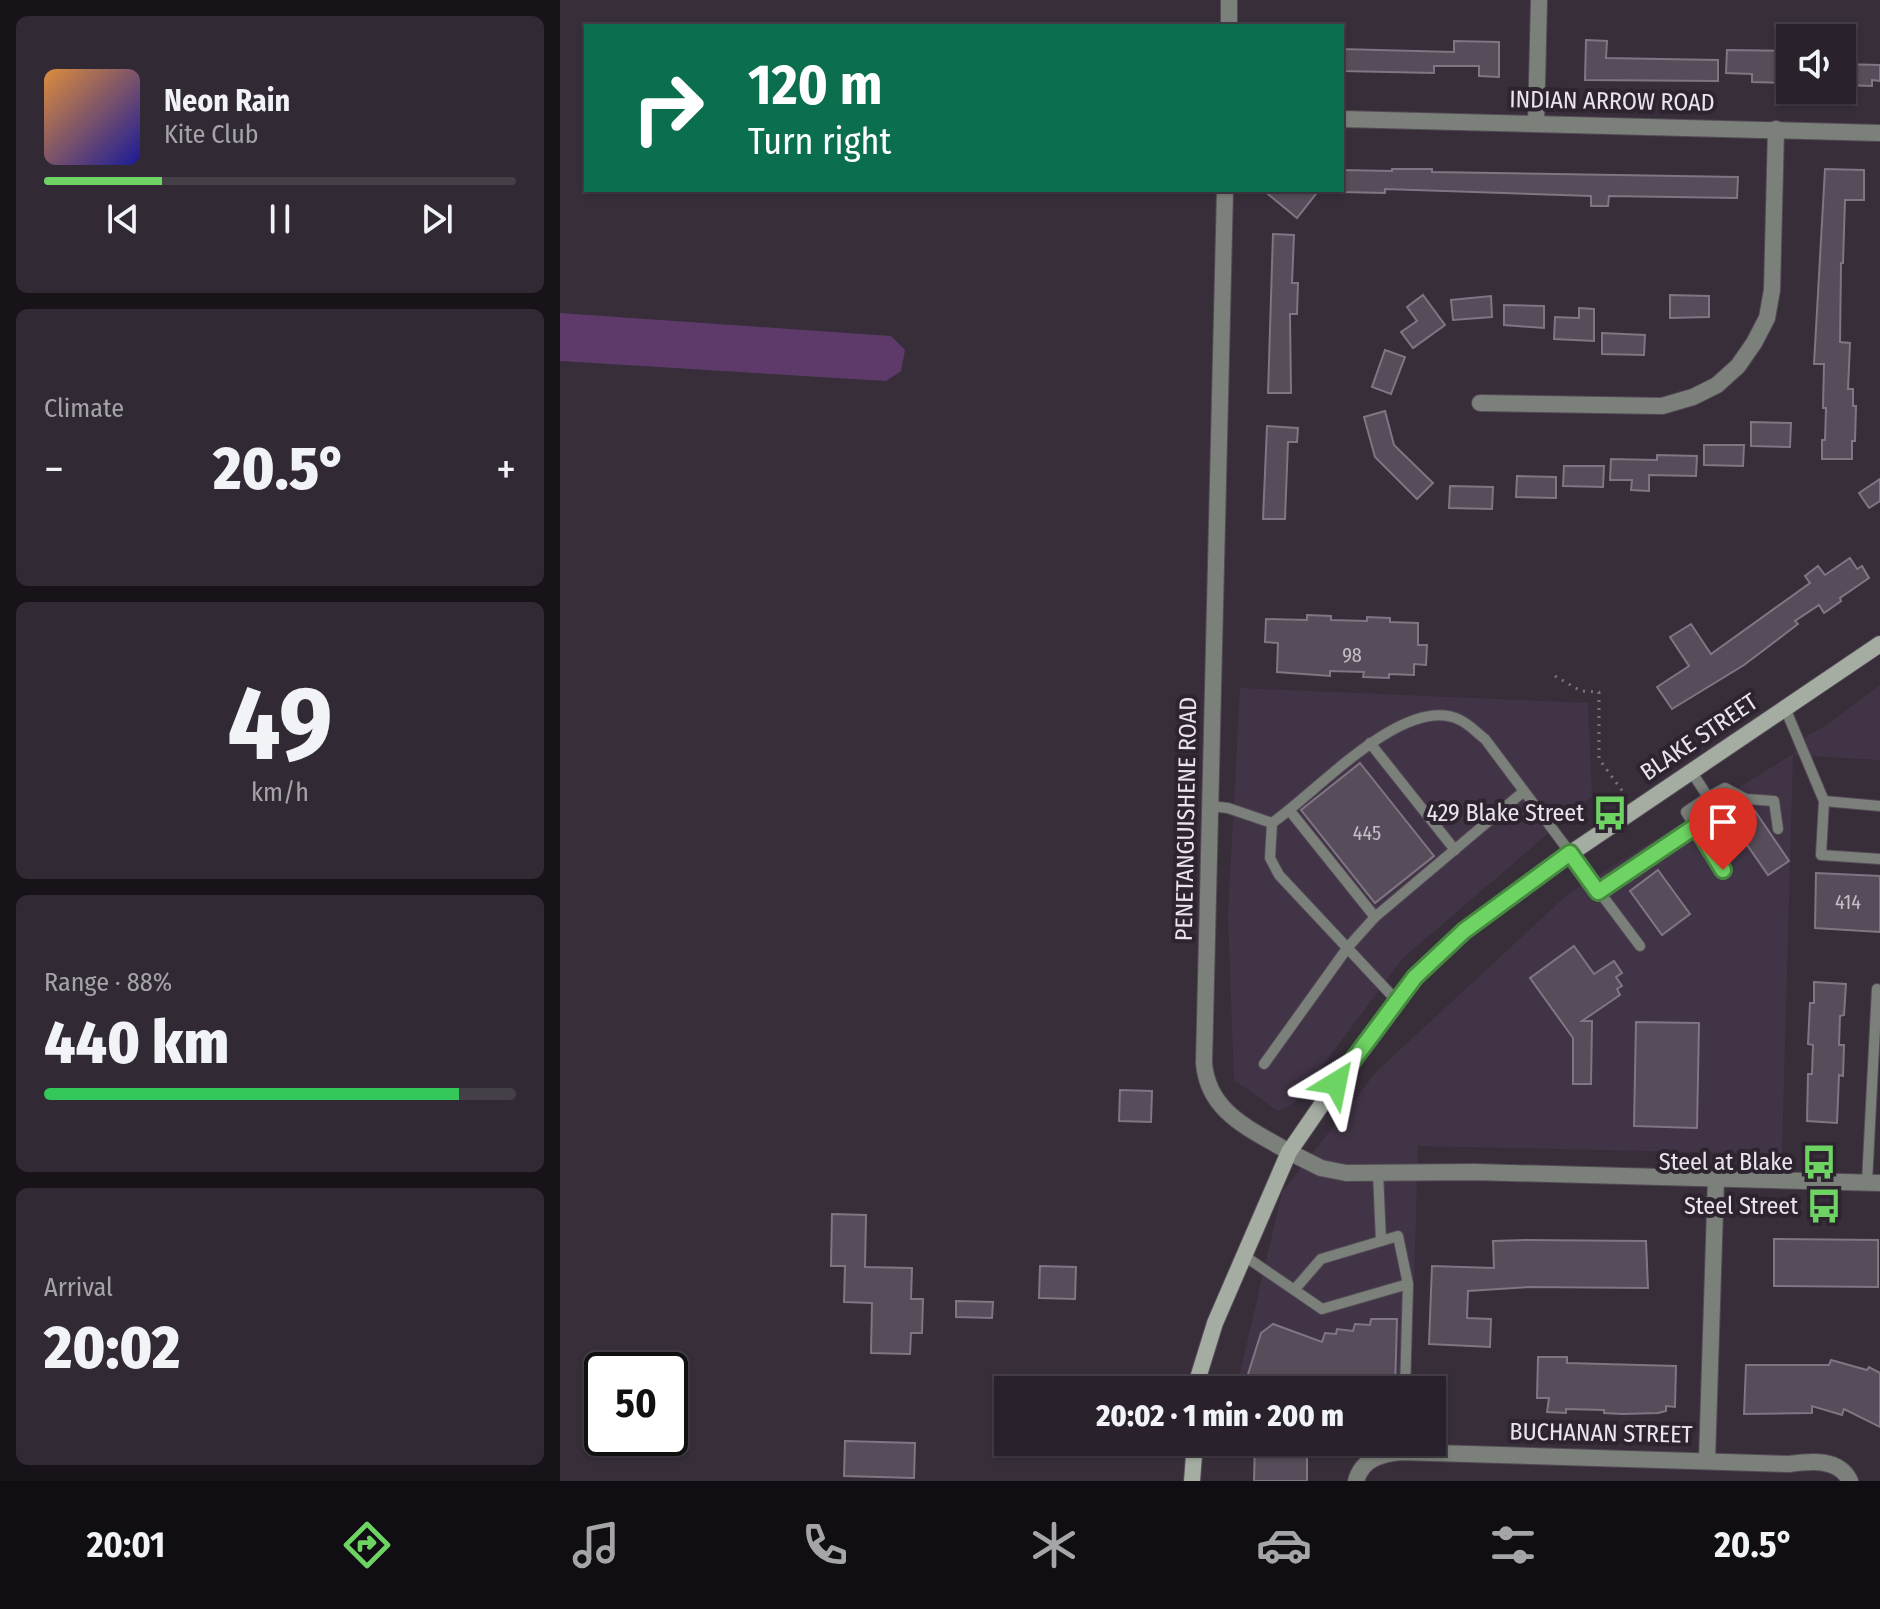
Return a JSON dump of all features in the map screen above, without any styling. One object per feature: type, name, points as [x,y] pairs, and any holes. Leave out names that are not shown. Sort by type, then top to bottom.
[{"type":"main road","name":"BLAKE STREET","points":[[1289,1152],[1415,977],[1464,931],[1570,853],[1880,644]]},
{"type":"main road","points":[[1199,1376],[1215,1323],[1289,1152]]},
{"type":"main road","points":[[1192,1481],[1194,1456]]},
{"type":"street","points":[[1229,0],[1229,24]]},
{"type":"street","points":[[1536,123],[1539,0]]},
{"type":"street","name":"INDIAN ARROW ROAD","points":[[1344,119],[1880,133]]},
{"type":"street","points":[[1480,403],[1662,406],[1693,397],[1717,385],[1738,366],[1767,318],[1772,290],[1776,129]]},
{"type":"street","name":"PENETANGUISHENE ROAD","points":[[1225,192],[1204,1047],[1206,1079],[1210,1091],[1228,1115],[1289,1152]]},
{"type":"street","points":[[1289,1152],[1333,1172],[1475,1172],[1873,1182]]},
{"type":"street","points":[[1707,1460],[1716,1178]]},
{"type":"street","name":"BUCHANAN STREET","points":[[1356,1481],[1368,1461],[1383,1454],[1401,1452],[1789,1464],[1811,1461],[1834,1464],[1850,1481]]},
{"type":"lane","points":[[1785,708],[1824,801],[1821,855],[1880,859]]},
{"type":"lane","points":[[1272,823],[1385,732],[1426,715],[1459,719],[1485,739],[1640,946]]},
{"type":"lane","points":[[1370,743],[1455,850]]},
{"type":"lane","points":[[1691,771],[1708,797]]},
{"type":"lane","points":[[1723,870],[1686,812],[1725,788],[1746,799],[1774,801],[1778,829]]},
{"type":"lane","points":[[1264,1064],[1348,947],[1375,917],[1523,792]]},
{"type":"lane","points":[[1824,801],[1880,806]]},
{"type":"lane","points":[[1210,806],[1228,808],[1272,823]]},
{"type":"lane","points":[[1290,811],[1375,917]]},
{"type":"lane","points":[[1272,823],[1270,858],[1279,875],[1397,1001]]},
{"type":"lane","points":[[1598,892],[1696,826]]},
{"type":"lane","points":[[1873,1182],[1877,989]]},
{"type":"lane","points":[[1378,1173],[1381,1241]]},
{"type":"lane","points":[[1295,1289],[1321,1259],[1398,1236],[1408,1284],[1405,1376]]},
{"type":"lane","points":[[1243,1255],[1322,1309],[1408,1284]]},
{"type":"path","points":[[1555,676],[1581,691],[1599,692],[1599,759],[1635,809]]},
{"type":"shaded area","points":[[560,313],[891,336],[905,350],[901,371],[886,381],[560,361]]},
{"type":"shaded area","points":[[1880,685],[1880,760],[1793,755],[1782,1154],[1418,1146],[1411,1376],[1239,1376],[1282,1192],[1377,1071],[1568,894],[1793,754],[1808,735],[1827,725]]},
{"type":"shaded area","points":[[1240,688],[1588,703],[1592,796],[1403,958],[1300,1096],[1293,1104],[1278,1111],[1234,1080],[1228,915]]},
{"type":"building","points":[[1586,40],[1607,41],[1606,58],[1718,60],[1718,81],[1585,80]]},
{"type":"building","points":[[1454,41],[1499,42],[1499,77],[1479,76],[1479,66],[1434,66],[1434,73],[1344,71],[1344,49],[1454,52]]},
{"type":"building","points":[[1727,50],[1776,51],[1776,83],[1752,82],[1752,74],[1726,73]]},
{"type":"building","points":[[1856,64],[1880,65],[1880,81],[1872,80],[1872,86],[1856,85]]},
{"type":"building","points":[[1432,169],[1432,172],[1738,177],[1737,198],[1609,196],[1608,206],[1591,206],[1591,196],[1385,189],[1385,193],[1342,192],[1344,170]]},
{"type":"building","points":[[1825,169],[1864,170],[1864,200],[1845,200],[1841,263],[1840,342],[1850,343],[1848,389],[1853,389],[1853,406],[1856,406],[1852,459],[1822,459],[1826,408],[1823,408],[1824,364],[1814,364]]},
{"type":"building","points":[[1265,192],[1317,192],[1297,218]]},
{"type":"building","points":[[1273,234],[1294,235],[1292,283],[1298,283],[1297,314],[1290,314],[1291,393],[1268,393]]},
{"type":"building","points":[[1423,295],[1445,325],[1413,348],[1401,332],[1417,321],[1407,307]]},
{"type":"building","points":[[1670,295],[1709,296],[1709,317],[1670,318]]},
{"type":"building","points":[[1491,296],[1492,317],[1453,320],[1451,300]]},
{"type":"building","points":[[1504,305],[1544,306],[1544,328],[1504,325]]},
{"type":"building","points":[[1579,308],[1594,309],[1594,341],[1554,339],[1555,317],[1579,318]]},
{"type":"building","points":[[1602,333],[1645,335],[1644,355],[1602,354]]},
{"type":"building","points":[[1385,350],[1405,357],[1391,394],[1372,387]]},
{"type":"building","points":[[1385,411],[1394,445],[1433,483],[1417,499],[1375,457],[1364,417]]},
{"type":"building","points":[[1751,422],[1791,423],[1790,447],[1751,446]]},
{"type":"building","points":[[1267,426],[1298,428],[1297,442],[1288,442],[1285,519],[1263,519]]},
{"type":"building","points":[[1704,445],[1744,445],[1743,466],[1704,465]]},
{"type":"building","points":[[1657,455],[1697,456],[1696,476],[1649,475],[1649,491],[1631,490],[1632,480],[1610,480],[1611,459],[1657,460]]},
{"type":"building","points":[[1564,466],[1604,466],[1603,487],[1563,486]]},
{"type":"building","points":[[1517,476],[1556,477],[1556,498],[1516,497]]},
{"type":"building","points":[[1880,479],[1880,501],[1869,508],[1859,493]]},
{"type":"building","points":[[1450,486],[1493,487],[1492,509],[1449,508]]},
{"type":"building","points":[[1850,558],[1857,569],[1862,566],[1869,578],[1824,613],[1819,605],[1795,621],[1798,624],[1744,665],[1672,709],[1657,687],[1689,666],[1670,637],[1691,624],[1711,654],[1810,583],[1805,576],[1818,566],[1825,575]]},
{"type":"building","points":[[1307,615],[1331,616],[1331,620],[1367,621],[1367,617],[1418,623],[1418,645],[1427,645],[1426,665],[1414,664],[1414,675],[1389,674],[1389,678],[1363,677],[1364,672],[1330,671],[1330,676],[1277,672],[1278,643],[1265,642],[1266,619],[1307,620]]},
{"type":"building","points":[[1360,763],[1434,856],[1375,903],[1301,810]]},
{"type":"building","points":[[1755,811],[1789,861],[1768,875],[1734,826]]},
{"type":"building","points":[[1658,870],[1690,914],[1662,935],[1630,891]]},
{"type":"building","points":[[1816,873],[1880,876],[1880,932],[1815,928]]},
{"type":"building","points":[[1574,946],[1594,974],[1614,961],[1622,973],[1616,977],[1622,986],[1617,989],[1620,995],[1582,1021],[1592,1021],[1591,1084],[1573,1084],[1573,1038],[1530,978]]},
{"type":"building","points":[[1814,982],[1846,984],[1844,1015],[1840,1016],[1839,1045],[1844,1045],[1837,1123],[1807,1121],[1808,1074],[1812,1074],[1813,1045],[1808,1044],[1810,1003],[1814,1003]]},
{"type":"building","points":[[1636,1022],[1699,1023],[1697,1128],[1634,1126]]},
{"type":"building","points":[[1120,1090],[1152,1091],[1151,1122],[1119,1121]]},
{"type":"building","points":[[832,1214],[866,1215],[865,1267],[912,1268],[911,1299],[923,1299],[922,1333],[911,1333],[910,1354],[871,1353],[872,1303],[844,1302],[845,1266],[831,1266]]},
{"type":"building","points":[[1774,1239],[1878,1240],[1878,1287],[1774,1286]]},
{"type":"building","points":[[1493,1241],[1646,1241],[1648,1288],[1528,1287],[1468,1291],[1467,1318],[1491,1319],[1490,1347],[1429,1344],[1432,1266],[1494,1268]]},
{"type":"building","points":[[1040,1266],[1076,1267],[1075,1299],[1039,1298]]},
{"type":"building","points":[[956,1301],[993,1302],[992,1318],[956,1317]]},
{"type":"building","points":[[1371,1319],[1397,1319],[1395,1376],[1247,1376],[1261,1333],[1273,1324],[1322,1342],[1325,1333],[1336,1334],[1337,1329],[1353,1331],[1355,1324],[1370,1325]]},
{"type":"building","points":[[1538,1357],[1567,1357],[1567,1363],[1676,1366],[1675,1407],[1666,1406],[1666,1411],[1658,1413],[1623,1414],[1566,1409],[1566,1413],[1547,1412],[1549,1398],[1537,1398]]},
{"type":"building","points":[[1831,1360],[1867,1370],[1869,1367],[1880,1373],[1880,1427],[1844,1409],[1842,1415],[1812,1406],[1812,1413],[1744,1414],[1746,1365],[1829,1365]]},
{"type":"building","points":[[845,1441],[915,1443],[914,1478],[844,1476]]},
{"type":"building","points":[[1255,1456],[1307,1456],[1307,1481],[1254,1481]]},
{"type":"place","name":"429 Blake Street","points":[[1610,813]]},
{"type":"place","name":"Steel at Blake","points":[[1819,1162]]},
{"type":"place","name":"Steel Street","points":[[1824,1206]]},
{"type":"route","points":[[1336,1083],[1415,977],[1464,931],[1570,853],[1598,892],[1696,826],[1723,870]]}]
